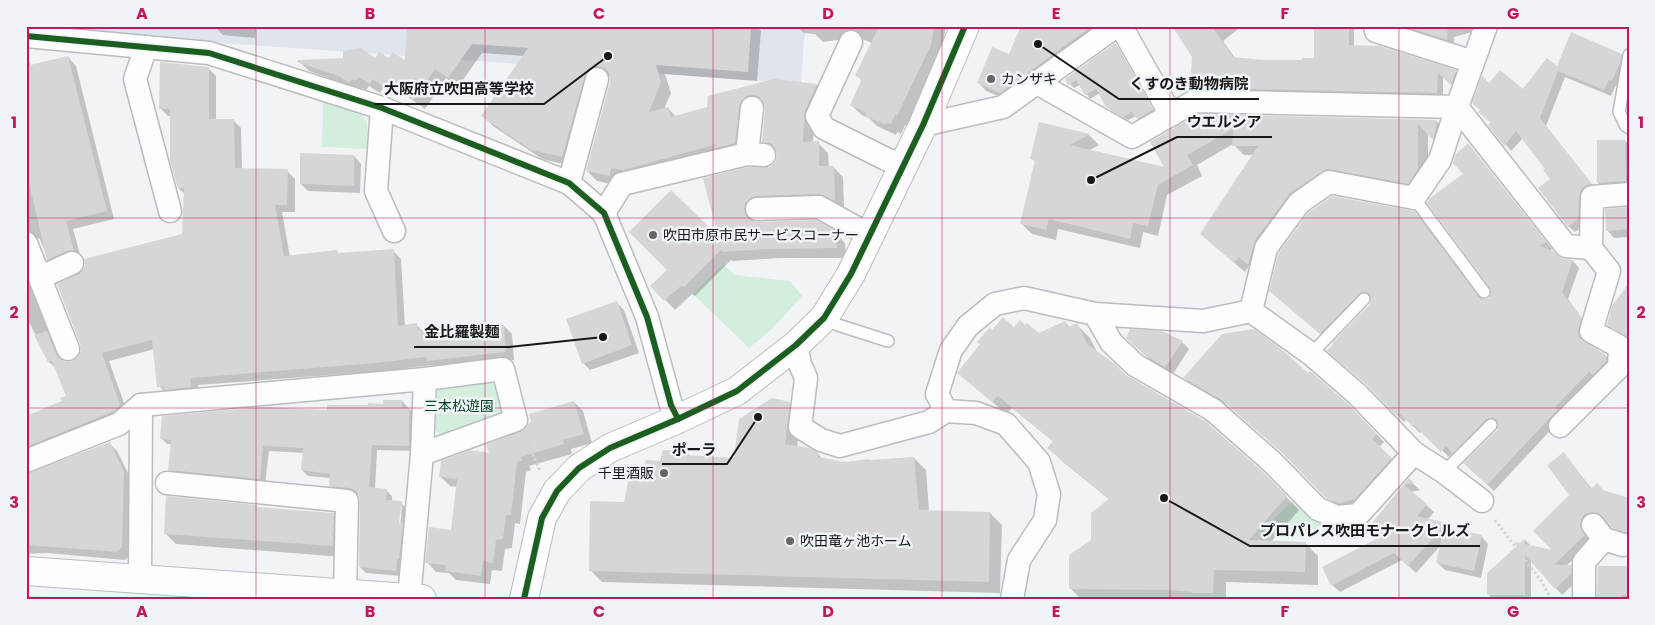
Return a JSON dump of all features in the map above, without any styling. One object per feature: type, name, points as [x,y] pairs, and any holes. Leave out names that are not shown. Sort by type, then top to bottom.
[{"type":"street","points":[[524,599],[542,518],[557,491],[579,468],[610,448],[737,391],[796,345],[824,318],[851,274],[871,234],[923,125],[965,26]]},
{"type":"street","points":[[923,125],[1003,107],[1116,26]]},
{"type":"street","points":[[1121,26],[1171,115]]},
{"type":"street","points":[[1375,26],[1376,31],[1473,62]]},
{"type":"street","points":[[1251,311],[1266,248],[1299,202],[1329,182],[1414,198],[1440,160],[1486,26]]},
{"type":"street","points":[[26,36],[209,53],[382,108],[569,182],[604,213],[646,316],[671,406],[678,419]]},
{"type":"street","points":[[852,42],[817,116],[824,128],[888,160],[904,165]]},
{"type":"street","points":[[146,47],[135,79],[170,211]]},
{"type":"street","points":[[569,182],[597,79]]},
{"type":"street","points":[[1037,83],[1132,137],[1195,101],[1457,107]]},
{"type":"street","points":[[1457,107],[1566,246],[1591,248]]},
{"type":"street","points":[[382,108],[376,191],[394,231]]},
{"type":"street","points":[[604,213],[622,184],[756,154],[752,108]]},
{"type":"street","points":[[1560,426],[1619,367],[1620,347],[1591,331],[1609,271],[1591,248],[1592,197],[1629,194]]},
{"type":"street","points":[[757,209],[819,207],[871,234]]},
{"type":"street","points":[[26,243],[68,349]]},
{"type":"street","points":[[41,277],[72,264]]},
{"type":"street","points":[[946,411],[937,394],[952,350],[968,326],[995,304],[1024,298],[1095,314],[1203,321],[1251,311],[1311,354],[1357,394],[1414,453],[1444,472],[1482,501]]},
{"type":"street","points":[[1095,314],[1112,342],[1135,365],[1213,410],[1271,462],[1318,509],[1337,518],[1358,515],[1414,453]]},
{"type":"street","points":[[796,345],[800,364],[806,378],[800,427],[821,440],[840,446],[929,422],[946,411],[976,413],[1006,424],[1039,462],[1049,494],[1046,520],[1019,560],[1012,599]]},
{"type":"street","points":[[26,461],[119,424],[142,405],[425,379],[503,369],[516,420],[422,454]]},
{"type":"street","points":[[409,598],[422,454],[425,379]]},
{"type":"street","points":[[140,580],[142,405]]},
{"type":"street","points":[[167,483],[347,501],[345,594]]},
{"type":"street","points":[[1584,599],[1584,562],[1606,536]]},
{"type":"street","points":[[26,571],[422,599]]},
{"type":"lane","points":[[1629,56],[1619,112],[1629,128]]},
{"type":"lane","points":[[1414,198],[1484,292]]},
{"type":"lane","points":[[1311,354],[1364,299]]},
{"type":"lane","points":[[824,318],[838,325],[888,341]]},
{"type":"lane","points":[[1444,472],[1491,425]]},
{"type":"path","points":[[516,420],[523,428],[541,475]]},
{"type":"path","points":[[1482,501],[1542,582],[1551,599]]},
{"type":"shaded area","points":[[26,26],[805,26],[801,84],[26,29]]},
{"type":"shaded area","points":[[26,595],[83,599],[26,599]]},
{"type":"green space","points":[[323,102],[358,111],[367,122],[368,149],[322,147]]},
{"type":"green space","points":[[723,264],[735,275],[790,281],[802,296],[773,328],[749,348],[693,294]]},
{"type":"green space","name":"三本松遊園","points":[[489,380],[498,385],[504,405],[499,416],[442,436],[435,430],[438,390],[446,384]]},
{"type":"green space","points":[[1294,500],[1310,516],[1323,523],[1311,537],[1275,535],[1260,532]]},
{"type":"building","points":[[407,26],[751,26],[748,72],[656,65],[661,82],[649,112],[668,107],[671,117],[707,107],[708,96],[774,79],[817,84],[805,111],[803,142],[819,141],[819,166],[834,166],[835,201],[819,194],[757,196],[746,202],[744,210],[746,216],[751,221],[757,222],[816,220],[836,231],[837,248],[722,252],[721,250],[684,287],[682,285],[664,301],[650,286],[667,270],[629,232],[671,190],[718,236],[703,178],[748,167],[769,167],[775,163],[776,150],[772,144],[762,142],[765,109],[764,103],[760,98],[754,95],[747,96],[741,101],[735,143],[712,149],[717,144],[623,170],[611,168],[610,176],[586,171],[610,82],[610,75],[607,70],[601,67],[593,66],[588,69],[585,75],[562,157],[531,150],[481,116],[528,48],[472,44],[448,78],[435,69],[414,100],[391,84],[387,89],[373,79],[370,84],[359,77],[355,81],[352,79],[349,83],[339,76],[297,62],[298,60],[343,58],[343,51],[361,48],[375,58],[379,52],[389,58],[392,52],[405,60]]},
{"type":"building","points":[[879,26],[934,26],[931,45],[897,116],[895,115],[891,124],[886,123],[885,125],[865,116],[866,113],[850,105],[862,79],[855,76]]},
{"type":"building","points":[[1021,26],[1092,26],[1000,93],[977,83],[992,47],[1009,54]]},
{"type":"building","points":[[1172,26],[1212,26],[1233,57],[1264,60],[1302,60],[1302,58],[1314,58],[1314,26],[1349,26],[1349,45],[1380,46],[1456,70],[1451,85],[1438,73],[1437,93],[1190,89],[1192,57]]},
{"type":"building","points":[[1404,26],[1448,26],[1447,40]]},
{"type":"building","points":[[1571,32],[1622,54],[1612,81],[1609,80],[1604,90],[1558,71],[1540,118],[1592,184],[1585,186],[1581,190],[1578,219],[1568,227],[1538,188],[1550,179],[1543,170],[1545,169],[1516,131],[1504,146],[1488,125],[1491,123],[1478,112],[1480,110],[1472,103],[1482,76],[1489,83],[1500,70],[1523,89],[1547,58],[1557,66]]},
{"type":"building","points":[[1115,43],[1153,110],[1137,119],[1132,112],[1123,117],[1106,107],[1096,89],[1085,95],[1076,80],[1068,85],[1065,79]]},
{"type":"building","points":[[68,56],[107,211],[66,221],[74,250],[47,260],[26,170],[26,66]]},
{"type":"building","points":[[160,62],[209,67],[209,119],[234,119],[235,168],[288,169],[287,205],[275,205],[284,256],[337,250],[338,253],[394,249],[398,326],[417,323],[418,330],[504,325],[506,352],[427,361],[426,357],[191,378],[191,387],[164,390],[164,386],[157,387],[152,340],[102,353],[120,405],[114,411],[26,447],[26,416],[62,401],[60,398],[66,396],[52,361],[48,362],[34,335],[47,331],[56,354],[66,362],[73,361],[81,351],[57,284],[82,271],[85,265],[84,259],[182,234],[184,188],[178,189],[170,161],[170,109],[159,109]]},
{"type":"building","points":[[1198,114],[1436,120],[1436,129],[1433,140],[1418,124],[1418,169],[1408,184],[1327,169],[1291,192],[1255,240],[1248,265],[1239,257],[1234,263],[1200,234],[1258,146],[1232,146],[1233,129],[1187,155],[1193,165],[1158,185],[1148,226],[1133,223],[1130,239],[1049,219],[1046,230],[1020,224],[1035,160],[1030,159],[1039,122],[1090,134],[1070,145],[1164,167],[1150,142]]},
{"type":"building","points":[[1597,140],[1625,140],[1626,181],[1597,183]]},
{"type":"building","points":[[1468,143],[1546,242],[1539,246],[1553,251],[1560,258],[1573,260],[1562,292],[1581,318],[1578,333],[1580,338],[1606,355],[1606,361],[1593,375],[1589,372],[1555,407],[1558,409],[1487,485],[1463,463],[1497,430],[1498,424],[1496,419],[1486,419],[1453,453],[1446,446],[1441,452],[1399,413],[1396,416],[1366,384],[1327,351],[1332,343],[1370,304],[1371,297],[1369,293],[1362,292],[1359,294],[1320,334],[1269,291],[1278,254],[1308,213],[1332,196],[1414,211],[1478,296],[1484,299],[1489,298],[1490,288],[1427,203],[1430,198],[1463,174],[1453,163],[1456,154]]},
{"type":"building","points":[[300,153],[354,155],[354,186],[300,184]]},
{"type":"building","points":[[1629,207],[1629,229],[1606,231],[1605,209]]},
{"type":"building","points":[[1629,283],[1629,338],[1607,325],[1612,306]]},
{"type":"building","points":[[617,301],[632,345],[582,364],[566,319]]},
{"type":"building","points":[[1003,317],[1014,327],[1020,320],[1039,333],[1065,321],[1068,327],[1077,323],[1087,344],[1115,364],[1126,375],[1205,421],[1262,471],[1287,496],[1249,540],[1306,542],[1305,572],[1214,570],[1213,593],[1169,590],[1069,589],[1069,555],[1091,540],[1091,513],[1109,499],[1047,448],[1053,441],[998,396],[992,402],[957,373],[980,344],[977,342],[990,327],[992,330]]},
{"type":"building","points":[[1130,329],[1162,331],[1183,341],[1165,367],[1143,354],[1126,338]]},
{"type":"building","points":[[1254,329],[1279,347],[1308,373],[1310,371],[1348,404],[1377,434],[1372,439],[1392,458],[1355,499],[1339,503],[1327,499],[1280,451],[1222,400],[1183,378],[1222,334]]},
{"type":"building","name":"吹田竜ヶ池ホーム","points":[[772,398],[790,402],[785,444],[810,448],[818,453],[818,457],[845,462],[914,457],[919,510],[990,512],[989,582],[589,571],[590,501],[624,502],[630,472],[643,474],[646,460],[660,461],[663,450],[687,451],[686,455],[734,458],[739,419]]},
{"type":"building","points":[[383,400],[402,400],[402,408],[409,408],[409,446],[372,445],[369,487],[387,489],[386,500],[402,501],[399,523],[403,523],[396,571],[359,567],[359,495],[355,490],[349,488],[329,486],[330,474],[301,470],[303,448],[263,446],[260,479],[168,470],[171,440],[160,439],[162,416],[263,407],[327,410],[327,405],[383,404]]},
{"type":"building","points":[[574,401],[584,434],[563,440],[564,444],[521,457],[522,461],[517,462],[511,515],[506,515],[503,539],[496,540],[493,563],[483,561],[481,576],[445,571],[446,565],[425,563],[429,527],[451,530],[457,479],[439,477],[441,461],[471,450],[489,453],[486,445],[525,429],[531,422],[529,414]]},
{"type":"building","points":[[110,442],[124,472],[122,547],[117,552],[26,545],[26,474]]},
{"type":"building","points":[[1564,452],[1591,489],[1597,483],[1603,490],[1629,498],[1629,534],[1612,528],[1598,513],[1585,514],[1580,526],[1585,535],[1554,565],[1571,565],[1571,574],[1555,589],[1525,555],[1525,595],[1487,595],[1487,573],[1517,546],[1514,542],[1520,543],[1525,539],[1525,544],[1552,550],[1533,531],[1569,495],[1547,465]]},
{"type":"building","points":[[1409,478],[1414,483],[1404,485],[1427,504],[1417,516],[1447,523],[1408,566],[1394,553],[1331,586],[1322,567],[1378,538],[1367,529]]},
{"type":"building","points":[[166,496],[257,505],[256,507],[334,513],[333,546],[164,534]]},
{"type":"building","points":[[1444,527],[1482,535],[1474,571],[1436,563]]},
{"type":"building","points":[[1598,566],[1629,566],[1629,595],[1622,595],[1621,599],[1597,599]]},
{"type":"cycle path","points":[[524,599],[542,518],[557,491],[579,468],[610,448],[737,391],[796,345],[824,318],[851,274],[923,125],[965,26]]},
{"type":"cycle path","points":[[26,36],[209,53],[382,108],[569,183],[604,213],[647,317],[671,405],[678,419]]},
{"type":"place","name":"くすのき動物病院","points":[[1038,44]]},
{"type":"place","name":"大阪府立吹田高等学校","points":[[608,56]]},
{"type":"place","name":"カンザキ","points":[[991,79]]},
{"type":"place","name":"ウエルシア","points":[[1091,180]]},
{"type":"place","name":"吹田市原市民サービスコーナー","points":[[653,235]]},
{"type":"place","name":"金比羅製麺","points":[[603,337]]},
{"type":"place","name":"ポーラ","points":[[758,417]]},
{"type":"place","name":"千里酒販","points":[[664,473]]},
{"type":"place","name":"プロパレス吹田モナークヒルズ","points":[[1164,498]]},
{"type":"place","name":"吹田竜ヶ池ホーム","points":[[790,541]]}]
